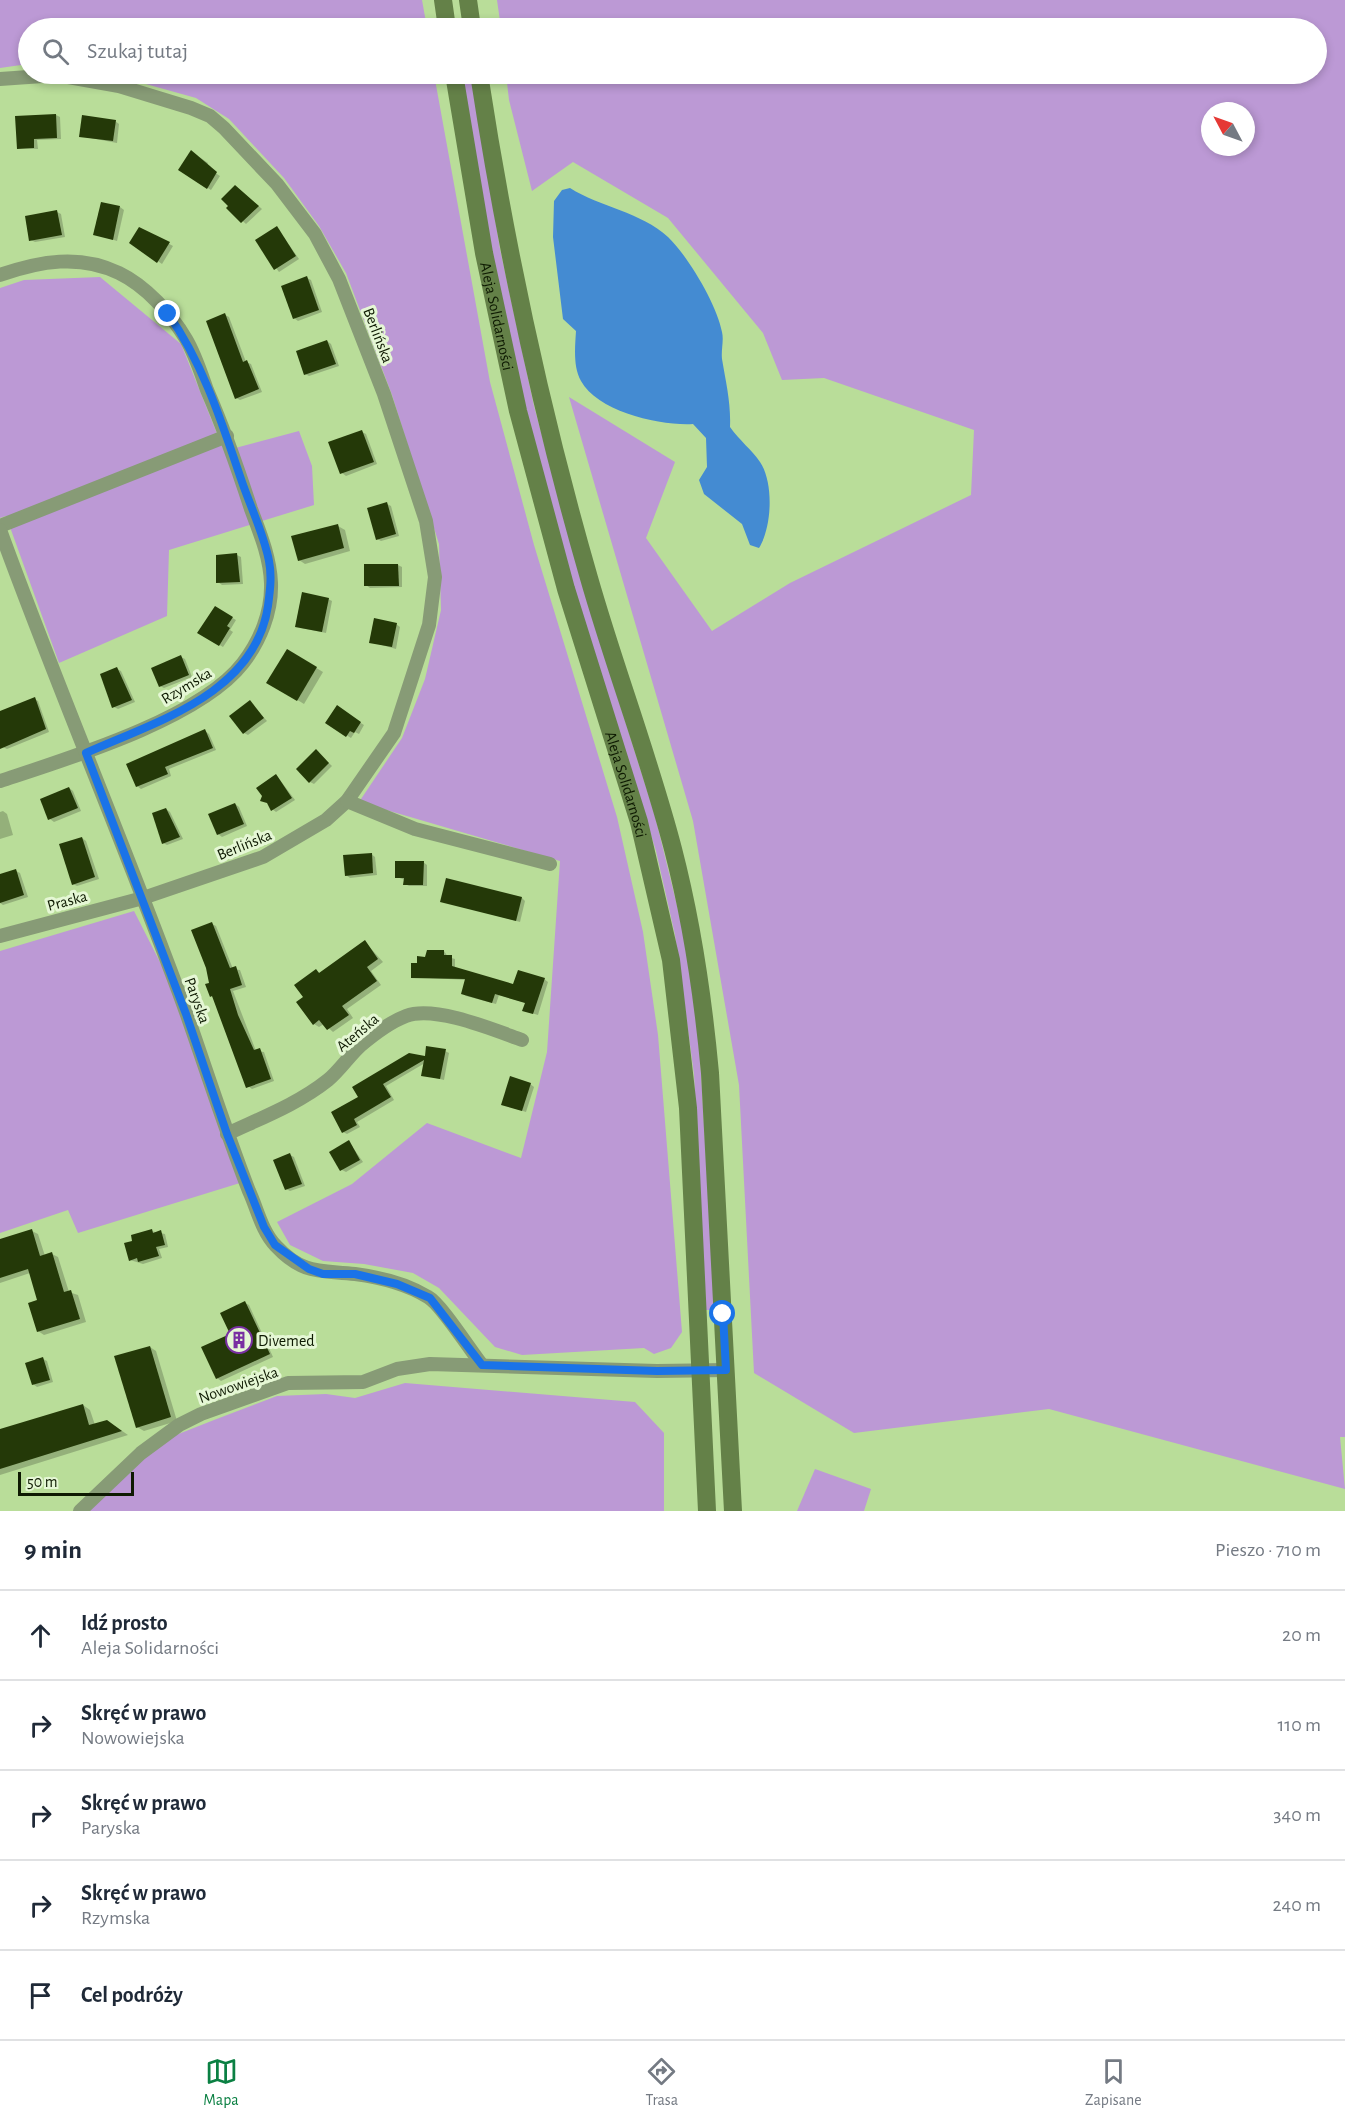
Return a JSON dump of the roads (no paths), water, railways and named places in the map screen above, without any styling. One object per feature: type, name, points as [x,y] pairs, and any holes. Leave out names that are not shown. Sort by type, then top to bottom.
[{"type":"main road","points":[[443,0],[446,18]]},
{"type":"main road","points":[[468,0],[471,18]]},
{"type":"main road","name":"Aleja Solidarności","points":[[456,84],[484,253],[518,411],[566,589],[639,822],[667,937],[685,1075],[707,1511]]},
{"type":"main road","name":"Aleja Solidarności","points":[[481,84],[508,247],[542,404],[590,581],[672,845],[692,931],[704,1008],[710,1072],[733,1511]]},
{"type":"street","name":"Berlińska","points":[[0,79],[18,78]]},
{"type":"street","name":"Berlińska","points":[[108,84],[210,116],[277,184],[315,234],[339,279],[384,394],[426,520],[435,577],[429,625],[394,733],[346,801],[326,820],[263,857],[143,898]]},
{"type":"street","name":"Rzymska","points":[[0,275],[26,266],[64,260],[92,263],[119,273],[139,286],[168,314],[187,340],[227,436],[269,561],[271,586],[266,617],[258,640],[242,664],[205,697],[86,753],[0,781]]},
{"type":"street","points":[[0,528],[227,436]]},
{"type":"street","name":"Paryska","points":[[0,528],[36,630],[143,898],[227,1134],[264,1227],[275,1245],[309,1269],[323,1274],[355,1274],[397,1284],[430,1298],[482,1365]]},
{"type":"street","points":[[346,801],[415,829],[550,864]]},
{"type":"street","name":"Praska","points":[[0,936],[143,898]]},
{"type":"street","name":"Ateńska","points":[[227,1134],[292,1104],[329,1079],[359,1047],[382,1029],[408,1015],[434,1015],[475,1024],[522,1040]]},
{"type":"street","name":"Nowowiejska","points":[[80,1511],[141,1453],[179,1425],[268,1388],[302,1382],[363,1382],[413,1365],[726,1370]]},
{"type":"water","points":[[570,188],[657,228],[676,245],[708,295],[723,335],[722,359],[729,401],[730,427],[760,462],[768,481],[769,517],[759,548],[750,545],[742,524],[704,494],[699,480],[707,467],[706,438],[693,424],[648,419],[615,409],[589,392],[581,381],[576,363],[576,331],[563,319],[553,237],[554,201],[562,190]]},
{"type":"place","name":"Divemed","points":[[239,1340]]}]
